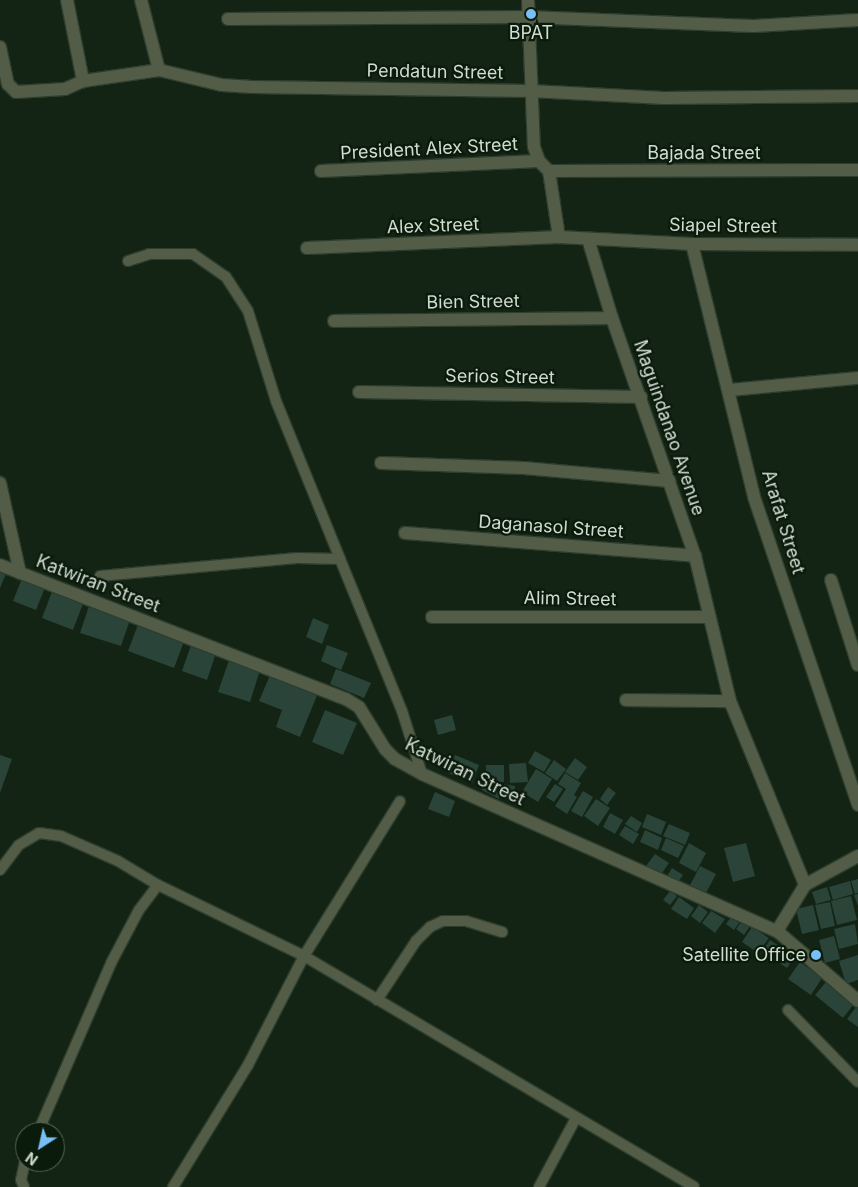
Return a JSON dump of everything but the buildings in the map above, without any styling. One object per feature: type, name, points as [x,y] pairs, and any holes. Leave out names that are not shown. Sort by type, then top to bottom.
[{"type":"street","points":[[67,0],[83,81]]},
{"type":"street","points":[[141,0],[159,70]]},
{"type":"street","points":[[528,0],[534,147],[539,161],[549,171],[559,237],[588,239]]},
{"type":"street","points":[[228,18],[528,17],[754,26],[858,20]]},
{"type":"street","name":"Pendatun Street","points":[[0,47],[8,84],[16,92],[65,89],[83,81],[159,70],[222,85],[252,87],[531,91],[664,98],[858,96]]},
{"type":"street","name":"President Alex Street","points":[[321,172],[539,161]]},
{"type":"street","name":"Bajada Street","points":[[549,171],[858,170]]},
{"type":"street","name":"Alex Street","points":[[307,248],[559,237]]},
{"type":"street","name":"Siapel Street","points":[[588,239],[692,244],[858,245]]},
{"type":"street","name":"Maguindanao Avenue","points":[[588,239],[612,318],[695,556],[707,617],[730,701],[805,885]]},
{"type":"street","name":"Arafat Street","points":[[692,244],[730,390],[754,497],[858,805]]},
{"type":"street","name":"Bien Street","points":[[334,321],[612,318]]},
{"type":"street","points":[[730,390],[858,378]]},
{"type":"street","name":"Serios Street","points":[[359,392],[641,397]]},
{"type":"street","points":[[381,463],[515,468],[669,481]]},
{"type":"street","points":[[0,483],[20,573]]},
{"type":"street","name":"Daganasol Street","points":[[405,533],[695,556]]},
{"type":"street","name":"Katwiran Street","points":[[0,565],[346,698],[359,707],[390,754],[422,774],[777,931],[858,1001]]},
{"type":"street","points":[[831,580],[858,665]]},
{"type":"street","name":"Alim Street","points":[[432,617],[707,617]]},
{"type":"street","points":[[626,700],[730,701]]},
{"type":"street","points":[[777,931],[805,885],[858,856]]},
{"type":"lane","points":[[128,261],[149,254],[193,254],[226,277],[248,311],[276,401],[402,711],[422,774]]},
{"type":"lane","points":[[100,576],[297,558],[340,559]]},
{"type":"lane","points":[[173,1187],[248,1065],[304,956],[400,801]]},
{"type":"lane","points":[[0,870],[19,845],[39,833],[61,836],[110,857],[158,884],[304,956],[694,1187]]},
{"type":"lane","points":[[42,1122],[111,963],[139,910],[158,884]]},
{"type":"lane","points":[[377,1000],[416,941],[430,927],[443,921],[466,921],[502,932]]},
{"type":"lane","points":[[788,1010],[858,1082]]},
{"type":"lane","points":[[539,1187],[576,1118]]},
{"type":"lane","points":[[23,1172],[21,1180],[24,1187]]},
{"type":"place","name":"BPAT","points":[[531,14]]},
{"type":"place","name":"Satellite Office","points":[[816,955]]}]
